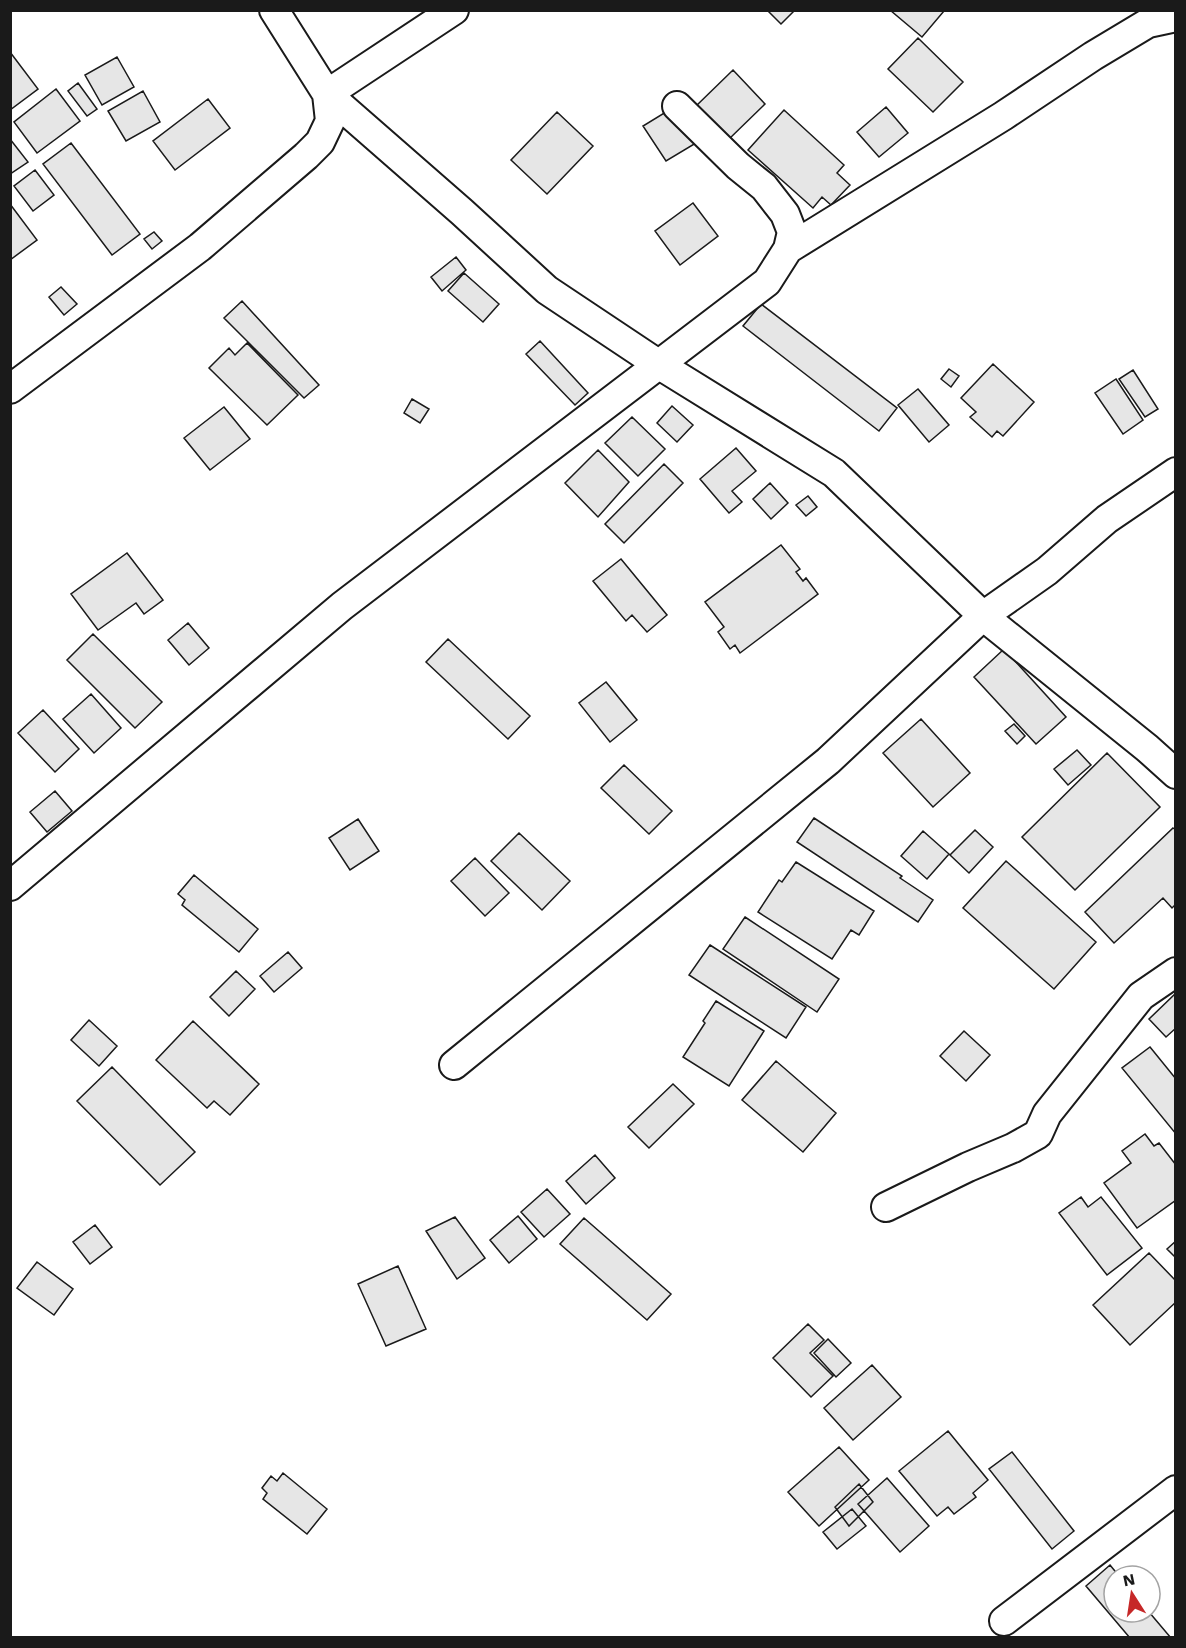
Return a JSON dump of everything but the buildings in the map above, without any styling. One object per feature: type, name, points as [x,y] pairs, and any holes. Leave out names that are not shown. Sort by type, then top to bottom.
[{"type":"street","points":[[274,10],[327,94],[547,290],[657,364],[834,473],[984,616],[1148,748],[1176,774]]},
{"type":"street","points":[[327,94],[454,10]]},
{"type":"street","points":[[788,249],[1148,23],[1176,17]]},
{"type":"street","points":[[10,390],[200,247],[306,156],[320,142],[330,121],[327,94]]},
{"type":"street","points":[[10,886],[342,606],[767,282],[788,249],[792,232],[785,214],[764,187],[738,166],[677,106]]},
{"type":"street","points":[[454,1065],[828,761],[984,616],[1047,572],[1107,519],[1176,472]]},
{"type":"street","points":[[886,1207],[1038,1134],[1047,1114],[1141,996],[1176,972]]},
{"type":"street","points":[[1004,1621],[1176,1490]]}]
